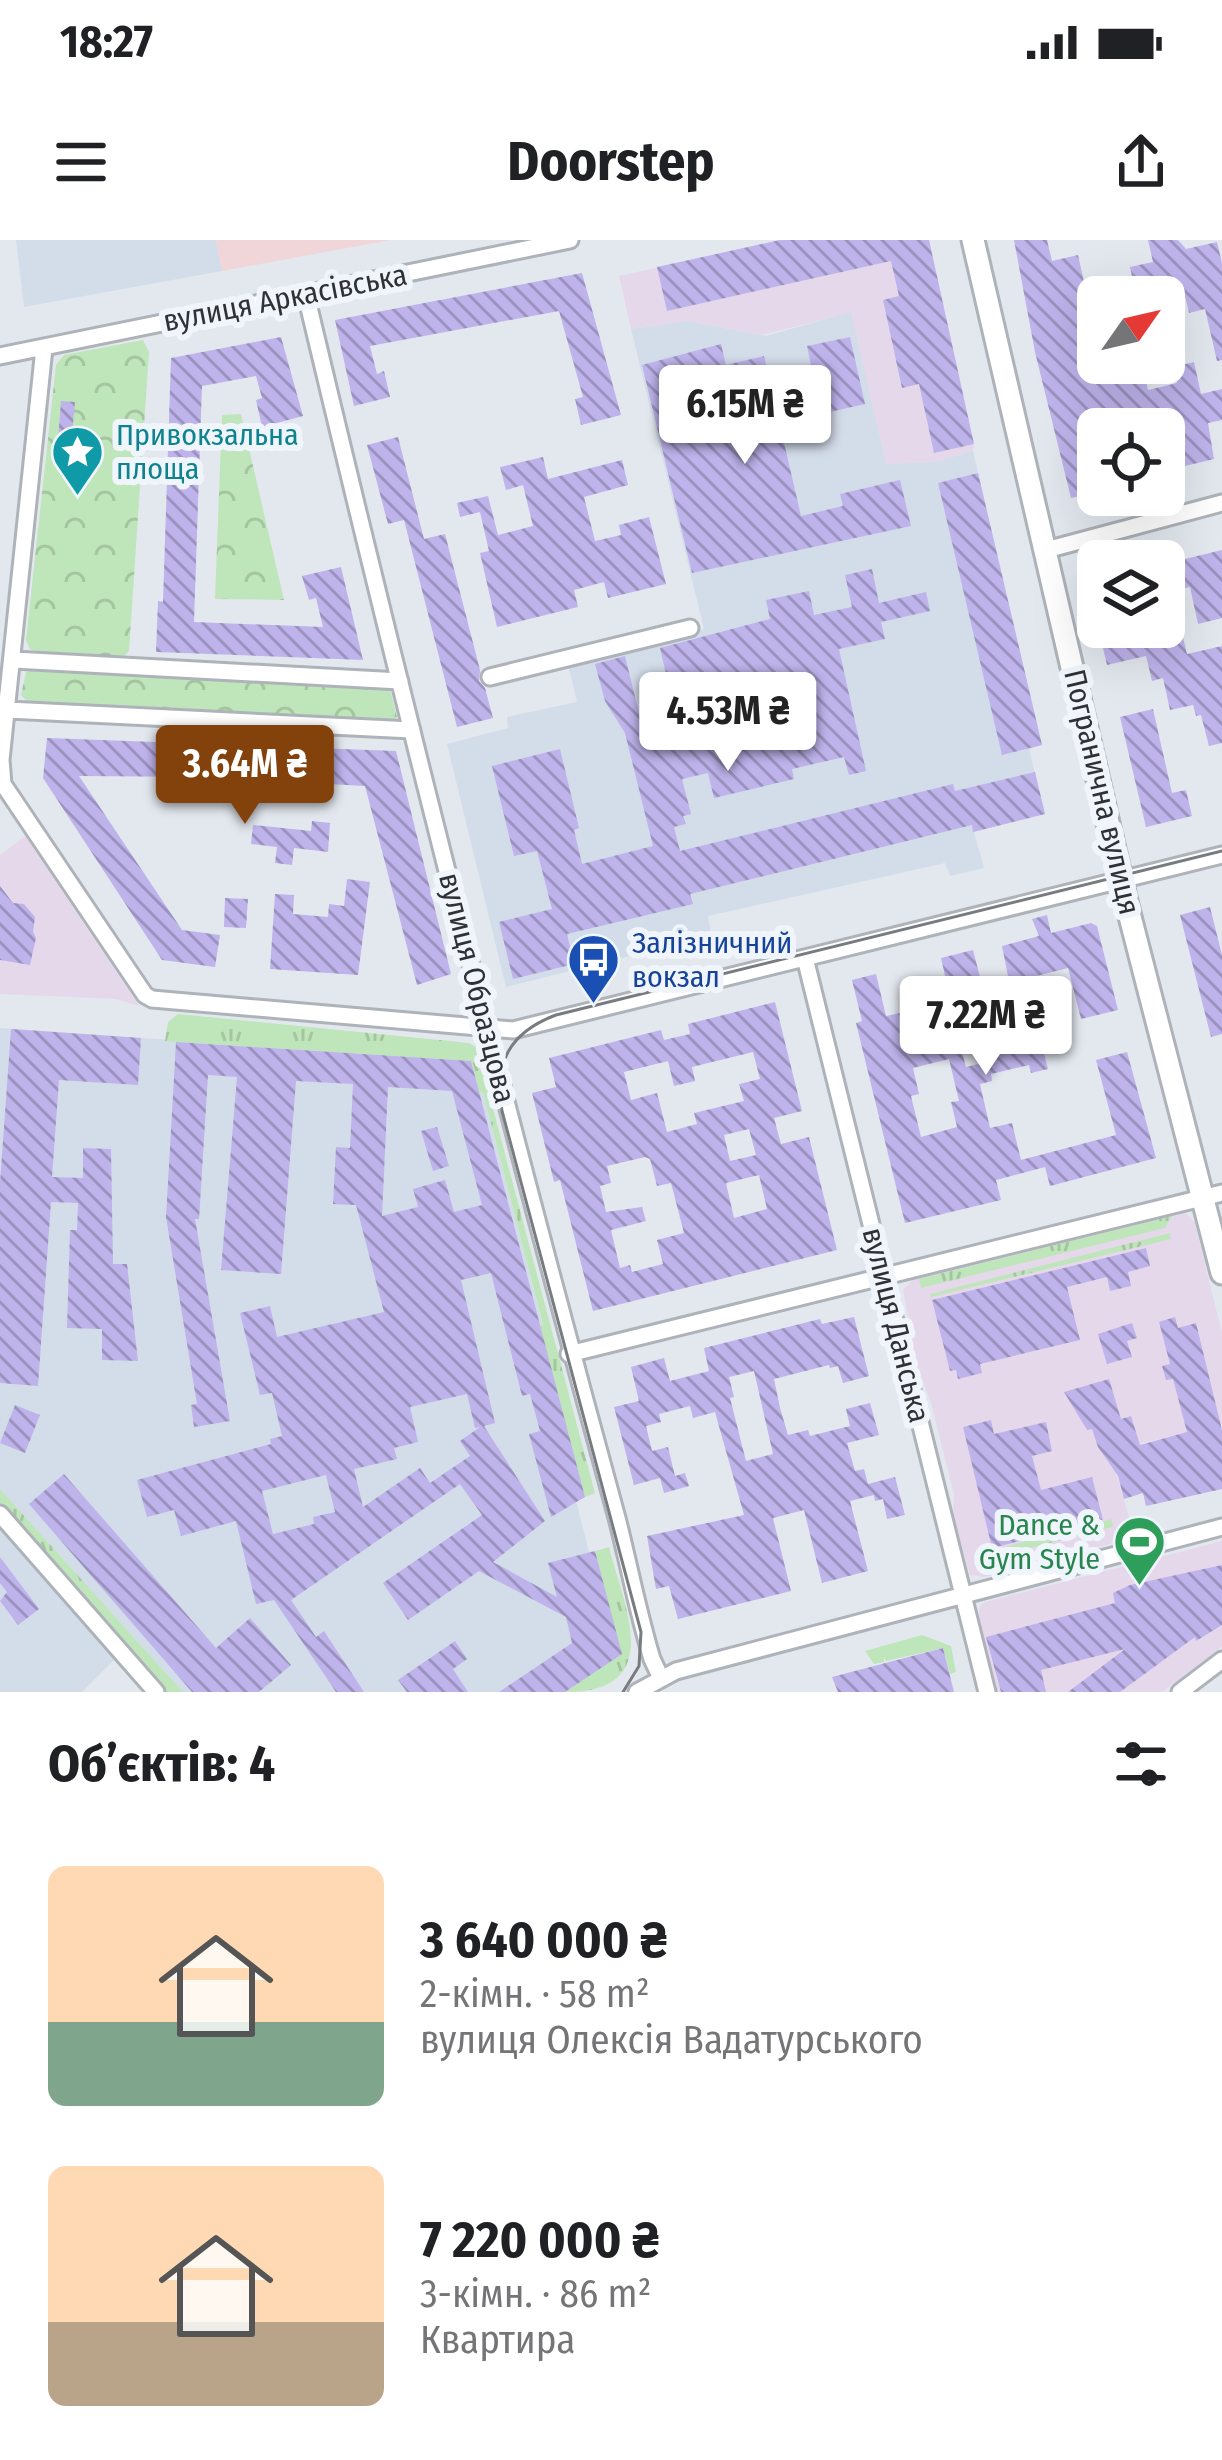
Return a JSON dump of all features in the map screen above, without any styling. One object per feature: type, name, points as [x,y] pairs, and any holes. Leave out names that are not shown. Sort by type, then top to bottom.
[{"type":"main road","name":"Погранична вулиця","points":[[973,240],[1122,880],[1213,1195],[1222,1273]]},
{"type":"street","name":"вулиця Аркасівська","points":[[0,356],[570,240]]},
{"type":"street","name":"вулиця Образцова","points":[[306,295],[569,1354],[661,1678]]},
{"type":"street","points":[[44,348],[1,760],[3,784],[152,999],[513,1030],[1222,855]]},
{"type":"street","points":[[1046,550],[1222,503]]},
{"type":"street","points":[[490,677],[690,628]]},
{"type":"street","points":[[14,660],[400,681]]},
{"type":"street","points":[[8,710],[412,730]]},
{"type":"street","name":"вулиця Данська","points":[[805,958],[988,1692]]},
{"type":"street","points":[[569,1354],[1213,1195]]},
{"type":"street","points":[[0,1514],[156,1692]]},
{"type":"street","points":[[637,1692],[661,1678],[1222,1527]]},
{"type":"street","points":[[1180,1692],[1222,1660]]},
{"type":"shaded area","points":[[16,240],[216,240],[222,271],[24,307]]},
{"type":"shaded area","points":[[216,240],[391,240],[222,271]]},
{"type":"shaded area","points":[[780,240],[929,240],[973,451],[935,462],[886,464],[850,313],[762,335],[687,321],[631,329],[619,276]]},
{"type":"shaded area","points":[[851,312],[886,464],[935,462],[973,451],[1042,745],[1029,749],[1045,814],[974,832],[984,868],[950,876],[945,863],[708,916],[711,936],[506,987],[447,744],[508,728],[507,717],[577,702],[567,660],[704,629],[631,329],[687,321],[766,336]]},
{"type":"shaded area","points":[[25,836],[139,1006],[116,999],[0,994],[0,855]]},
{"type":"shaded area","points":[[0,1028],[471,1061],[479,1092],[483,1092],[585,1497],[576,1501],[589,1552],[595,1551],[622,1654],[565,1692],[183,1692],[0,1489]]},
{"type":"shaded area","points":[[1186,1213],[1195,1223],[1222,1333],[1222,1424],[1122,1448],[1124,1456],[1107,1461],[1116,1473],[1133,1530],[1140,1536],[985,1577],[970,1575],[931,1403],[917,1366],[903,1290],[913,1280]]},
{"type":"shaded area","points":[[0,1529],[115,1659],[82,1692],[0,1692]]},
{"type":"shaded area","points":[[1222,1541],[1222,1647],[1162,1692],[997,1692],[978,1619],[985,1602]]},
{"type":"green space","points":[[143,340],[149,352],[129,651],[123,657],[41,653],[30,649],[26,640],[56,365],[64,355]]},
{"type":"green space","points":[[241,414],[284,600],[215,599],[222,415]]},
{"type":"green space","points":[[38,668],[383,687],[390,689],[397,717],[394,722],[30,704],[21,695],[26,672]]},
{"type":"green space","points":[[178,1014],[469,1043],[477,1048],[595,1493],[585,1497],[538,1327],[543,1325],[483,1092],[479,1093],[471,1061],[165,1041],[168,1022]]},
{"type":"green space","points":[[1172,1216],[1165,1228],[921,1288],[919,1279]]},
{"type":"green space","points":[[1170,1233],[1171,1239],[930,1294]]},
{"type":"green space","points":[[0,1489],[183,1692],[166,1692],[0,1503]]},
{"type":"green space","points":[[1111,1519],[1113,1527],[998,1556],[997,1549]]},
{"type":"green space","points":[[609,1547],[629,1620],[628,1662],[617,1678],[597,1688],[565,1692],[621,1654],[595,1551]]},
{"type":"green space","points":[[922,1635],[951,1646],[956,1672],[950,1674],[943,1648],[886,1661],[884,1657],[884,1662],[874,1664],[865,1651]]},
{"type":"building","points":[[780,240],[929,240],[974,444],[934,453],[919,384],[902,388],[883,300],[899,296],[891,261],[667,311],[657,267]]},
{"type":"building","points":[[1014,240],[1047,240],[1052,261],[1078,255],[1083,276],[1077,276],[1077,384],[1147,384],[1148,390],[1185,384],[1185,364],[1194,362],[1201,394],[1222,389],[1222,420],[1208,423],[1214,459],[1185,466],[1185,408],[1077,408],[1077,497],[1071,498],[1035,352]]},
{"type":"building","points":[[1148,240],[1178,240],[1186,249],[1217,242],[1222,263],[1222,360],[1217,361],[1205,309],[1189,313],[1185,276],[1132,276],[1130,267],[1153,262]]},
{"type":"building","points":[[582,273],[621,415],[581,425],[575,399],[583,397],[559,311],[370,346],[377,374],[384,371],[390,397],[354,406],[335,320]]},
{"type":"building","points":[[281,337],[303,416],[262,427],[256,376],[202,386],[194,622],[323,627],[316,598],[309,600],[302,576],[341,567],[363,660],[156,652],[158,601],[163,602],[171,358]]},
{"type":"building","points":[[850,337],[865,404],[821,414],[807,346]]},
{"type":"building","points":[[721,344],[726,365],[764,356],[801,516],[843,506],[840,494],[900,480],[911,526],[692,573],[642,365]]},
{"type":"building","points":[[61,401],[75,402],[70,455],[57,454]]},
{"type":"building","points":[[398,437],[424,539],[445,534],[479,681],[493,718],[457,727],[404,520],[388,524],[367,445]]},
{"type":"building","points":[[543,457],[548,479],[622,460],[628,485],[584,497],[595,541],[621,535],[619,525],[649,517],[666,584],[608,598],[604,582],[574,590],[578,607],[497,627],[480,553],[489,551],[480,512],[460,517],[457,503],[488,496],[498,535],[533,526],[523,485],[506,490],[500,467]]},
{"type":"building","points":[[978,473],[1042,745],[1002,755],[938,483]]},
{"type":"building","points":[[1222,550],[1222,618],[1198,624],[1190,587],[1185,588],[1185,559]]},
{"type":"building","points":[[872,569],[879,603],[926,592],[930,611],[881,622],[885,639],[839,649],[866,771],[849,775],[844,757],[792,769],[794,779],[714,798],[708,773],[682,779],[691,814],[683,816],[686,824],[674,827],[680,851],[953,784],[955,791],[1035,772],[1045,814],[973,832],[972,825],[690,894],[693,904],[567,934],[574,964],[513,979],[499,922],[552,909],[537,851],[514,856],[492,766],[560,749],[579,828],[574,830],[582,864],[653,846],[625,733],[605,701],[595,664],[625,656],[643,729],[677,721],[660,648],[770,619],[766,600],[809,591],[814,615],[852,607],[845,575]]},
{"type":"building","points":[[1185,646],[1187,654],[1222,646],[1222,743],[1209,746],[1201,715],[1196,716],[1193,705],[1170,710],[1163,678],[1152,681],[1146,656],[1107,665],[1103,648]]},
{"type":"building","points":[[1153,709],[1172,793],[1186,790],[1192,816],[1146,827],[1120,717]]},
{"type":"building","points":[[47,738],[396,751],[451,974],[417,985],[365,786],[79,776],[182,930],[220,935],[215,967],[162,960],[43,778]]},
{"type":"building","points":[[312,821],[330,823],[328,852],[294,848],[292,865],[275,863],[277,847],[251,844],[253,825],[311,831]]},
{"type":"building","points":[[347,879],[370,882],[358,975],[270,969],[275,894],[294,895],[293,914],[328,917],[329,904],[344,906]]},
{"type":"building","points":[[0,886],[13,903],[24,904],[35,917],[30,965],[0,960]]},
{"type":"building","points":[[225,898],[248,899],[246,928],[224,927]]},
{"type":"building","points":[[1210,907],[1222,955],[1222,1034],[1211,1037],[1180,915]]},
{"type":"building","points":[[1047,915],[1051,933],[1091,923],[1097,926],[1118,1010],[1081,1019],[1068,968],[1025,979],[1048,1069],[1031,1073],[1029,1065],[991,1074],[992,1081],[980,1084],[990,1128],[1012,1123],[1021,1160],[1116,1135],[1096,1060],[1127,1052],[1156,1158],[1050,1186],[1045,1167],[996,1180],[1001,1200],[905,1223],[856,1023],[862,1021],[852,980],[876,974],[886,1016],[951,1002],[941,958],[973,950],[980,977],[967,980],[976,1015],[1014,1006],[1002,946],[1039,936],[1032,919]],"holes":[[[955,1014],[961,1036],[986,1029],[994,1060],[966,1067],[959,1041],[917,1051],[911,1025]],[[949,1059],[959,1101],[951,1102],[957,1127],[921,1137],[911,1096],[919,1094],[913,1068]]]},
{"type":"building","points":[[775,1002],[802,1111],[774,1118],[781,1144],[809,1137],[837,1250],[593,1311],[532,1093],[556,1087],[549,1058],[661,1030],[664,1040],[690,1034],[688,1024]],"holes":[[[753,1052],[760,1079],[739,1084],[744,1101],[694,1113],[697,1124],[667,1132],[657,1093],[631,1100],[624,1072],[668,1061],[674,1086],[695,1081],[692,1067]],[[749,1129],[756,1155],[730,1161],[724,1135]],[[645,1157],[650,1159],[657,1186],[671,1183],[684,1233],[657,1240],[663,1264],[632,1272],[630,1265],[620,1268],[611,1230],[646,1221],[642,1207],[606,1212],[600,1186],[611,1183],[607,1166]],[[759,1175],[767,1209],[734,1218],[726,1183]]]},
{"type":"building","points":[[11,1029],[141,1038],[138,1085],[59,1080],[52,1177],[83,1178],[83,1148],[111,1149],[113,1264],[127,1264],[138,1361],[102,1360],[102,1329],[67,1328],[70,1230],[77,1230],[78,1203],[51,1202],[38,1386],[0,1383],[0,1183]]},
{"type":"building","points":[[176,1042],[471,1061],[585,1497],[551,1517],[529,1434],[540,1431],[530,1394],[522,1396],[491,1273],[461,1280],[495,1423],[484,1426],[545,1521],[493,1562],[557,1597],[548,1563],[595,1551],[622,1654],[565,1692],[499,1692],[572,1643],[566,1617],[479,1571],[408,1620],[383,1583],[482,1515],[460,1484],[291,1600],[316,1637],[324,1631],[364,1692],[336,1692],[274,1600],[256,1604],[236,1521],[181,1536],[174,1510],[147,1517],[137,1480],[271,1444],[270,1439],[282,1436],[272,1393],[260,1395],[240,1313],[270,1306],[277,1337],[384,1312],[356,1205],[333,1204],[336,1147],[350,1148],[353,1084],[296,1081],[281,1274],[221,1270],[237,1077],[208,1075],[199,1219],[195,1219],[230,1421],[194,1427],[191,1405],[197,1404],[166,1217]],"holes":[[[388,1087],[452,1091],[482,1205],[454,1212],[445,1180],[413,1189],[418,1207],[382,1216]],[[467,1394],[475,1428],[480,1427],[460,1441],[470,1456],[430,1483],[420,1468],[363,1507],[354,1469],[397,1459],[394,1448],[418,1442],[410,1407]],[[326,1475],[335,1512],[313,1517],[314,1524],[273,1534],[262,1491]]]},
{"type":"building","points":[[437,1127],[449,1166],[433,1171],[421,1131]]},
{"type":"building","points":[[1146,1248],[1150,1266],[1128,1272],[1131,1286],[1110,1291],[1107,1277],[1067,1287],[1080,1340],[980,1364],[982,1373],[958,1379],[956,1370],[950,1371],[932,1300]]},
{"type":"building","points":[[854,1317],[869,1376],[843,1383],[838,1366],[829,1365],[774,1379],[788,1435],[808,1430],[810,1436],[850,1426],[846,1409],[870,1403],[879,1435],[847,1443],[855,1471],[864,1469],[868,1484],[895,1477],[905,1515],[887,1519],[883,1499],[875,1501],[874,1495],[850,1501],[868,1571],[822,1583],[804,1510],[773,1518],[791,1591],[678,1619],[669,1586],[656,1589],[647,1536],[744,1515],[715,1412],[693,1418],[690,1406],[659,1414],[661,1422],[646,1426],[652,1451],[668,1447],[675,1476],[685,1473],[689,1486],[664,1493],[660,1478],[634,1485],[614,1407],[639,1401],[631,1367],[664,1358],[670,1381],[709,1371],[704,1348],[820,1319],[822,1324]],"holes":[[[754,1371],[773,1454],[746,1461],[729,1377]]]},
{"type":"building","points":[[1175,1317],[1178,1328],[1196,1323],[1222,1430],[1222,1489],[1146,1506],[1143,1493],[1124,1499],[1118,1476],[1092,1429],[1087,1430],[1064,1392],[1109,1379],[1121,1419],[1131,1416],[1140,1445],[1187,1432],[1173,1379],[1166,1380],[1162,1366],[1170,1364],[1159,1322]]},
{"type":"building","points":[[1132,1323],[1137,1338],[1127,1341],[1132,1357],[1107,1364],[1098,1334]]},
{"type":"building","points":[[15,1405],[40,1415],[25,1453],[0,1443]]},
{"type":"building","points":[[991,1420],[994,1434],[1046,1422],[1052,1451],[1032,1456],[1041,1490],[1092,1477],[1103,1520],[992,1548],[963,1427]]},
{"type":"building","points":[[64,1474],[216,1648],[250,1618],[291,1665],[259,1692],[192,1692],[29,1504]]},
{"type":"building","points":[[0,1557],[39,1609],[18,1625],[0,1601],[7,1592],[0,1583]]},
{"type":"building","points":[[1222,1565],[1222,1625],[1196,1641],[1195,1637],[1120,1692],[1068,1692],[1125,1649],[1041,1670],[1046,1692],[1001,1692],[986,1637],[1115,1603],[1113,1593],[1130,1585]]},
{"type":"building","points":[[455,1641],[467,1659],[453,1669],[468,1692],[407,1692],[398,1680]]},
{"type":"building","points":[[943,1648],[954,1692],[838,1692],[832,1677]]},
{"type":"tram line","points":[[623,1692],[639,1666],[641,1632],[502,1111],[500,1078],[508,1051],[527,1030],[556,1015],[1222,851]]},
{"type":"place","name":"Привокзальна площа","points":[[77,498]]},
{"type":"place","name":"Залізничний вокзал","points":[[593,1006]]},
{"type":"place","name":"Dance & Gym Style","points":[[1139,1588]]}]
